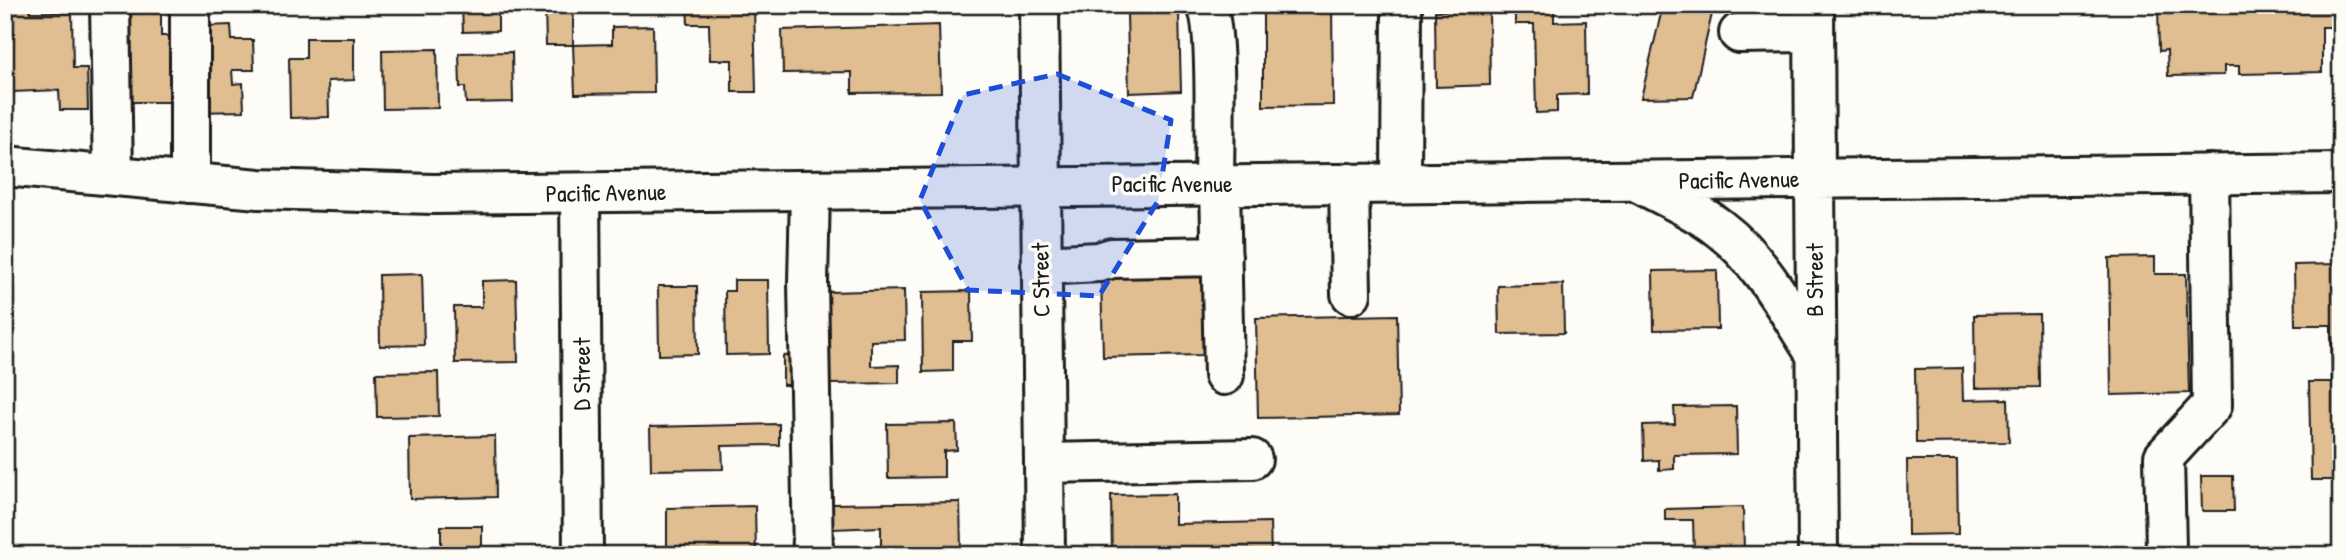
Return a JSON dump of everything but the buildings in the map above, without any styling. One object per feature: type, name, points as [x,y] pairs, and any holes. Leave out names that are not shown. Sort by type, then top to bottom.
[{"type":"main road","points":[[110,5],[113,176]]},
{"type":"main road","points":[[190,5],[190,183]]},
{"type":"main road","name":"C Street","points":[[1039,5],[1045,555]]},
{"type":"main road","points":[[1206,5],[1210,12],[1213,54],[1224,375]]},
{"type":"main road","points":[[1401,183],[1402,5]]},
{"type":"main road","points":[[1740,33],[1814,19]]},
{"type":"main road","name":"B Street","points":[[1814,19],[1818,555]]},
{"type":"main road","name":"Pacific Avenue","points":[[5,166],[190,183],[358,193],[580,194],[1040,185],[2341,173]]},
{"type":"main road","points":[[2166,549],[2164,457],[2212,405],[2209,174]]},
{"type":"main road","points":[[1634,181],[1683,206],[1733,240],[1770,285],[1815,353]]},
{"type":"main road","points":[[1349,183],[1351,294]]},
{"type":"main road","points":[[810,190],[808,273],[813,555]]},
{"type":"main road","name":"D Street","points":[[580,194],[583,555]]},
{"type":"main road","points":[[1041,265],[1099,262],[1112,258],[1222,256]]},
{"type":"main road","points":[[1044,463],[1252,458]]},
{"type":"highlighted area","points":[[1057,74],[1171,120],[1158,201],[1099,296],[968,290],[920,200],[963,95]]}]
